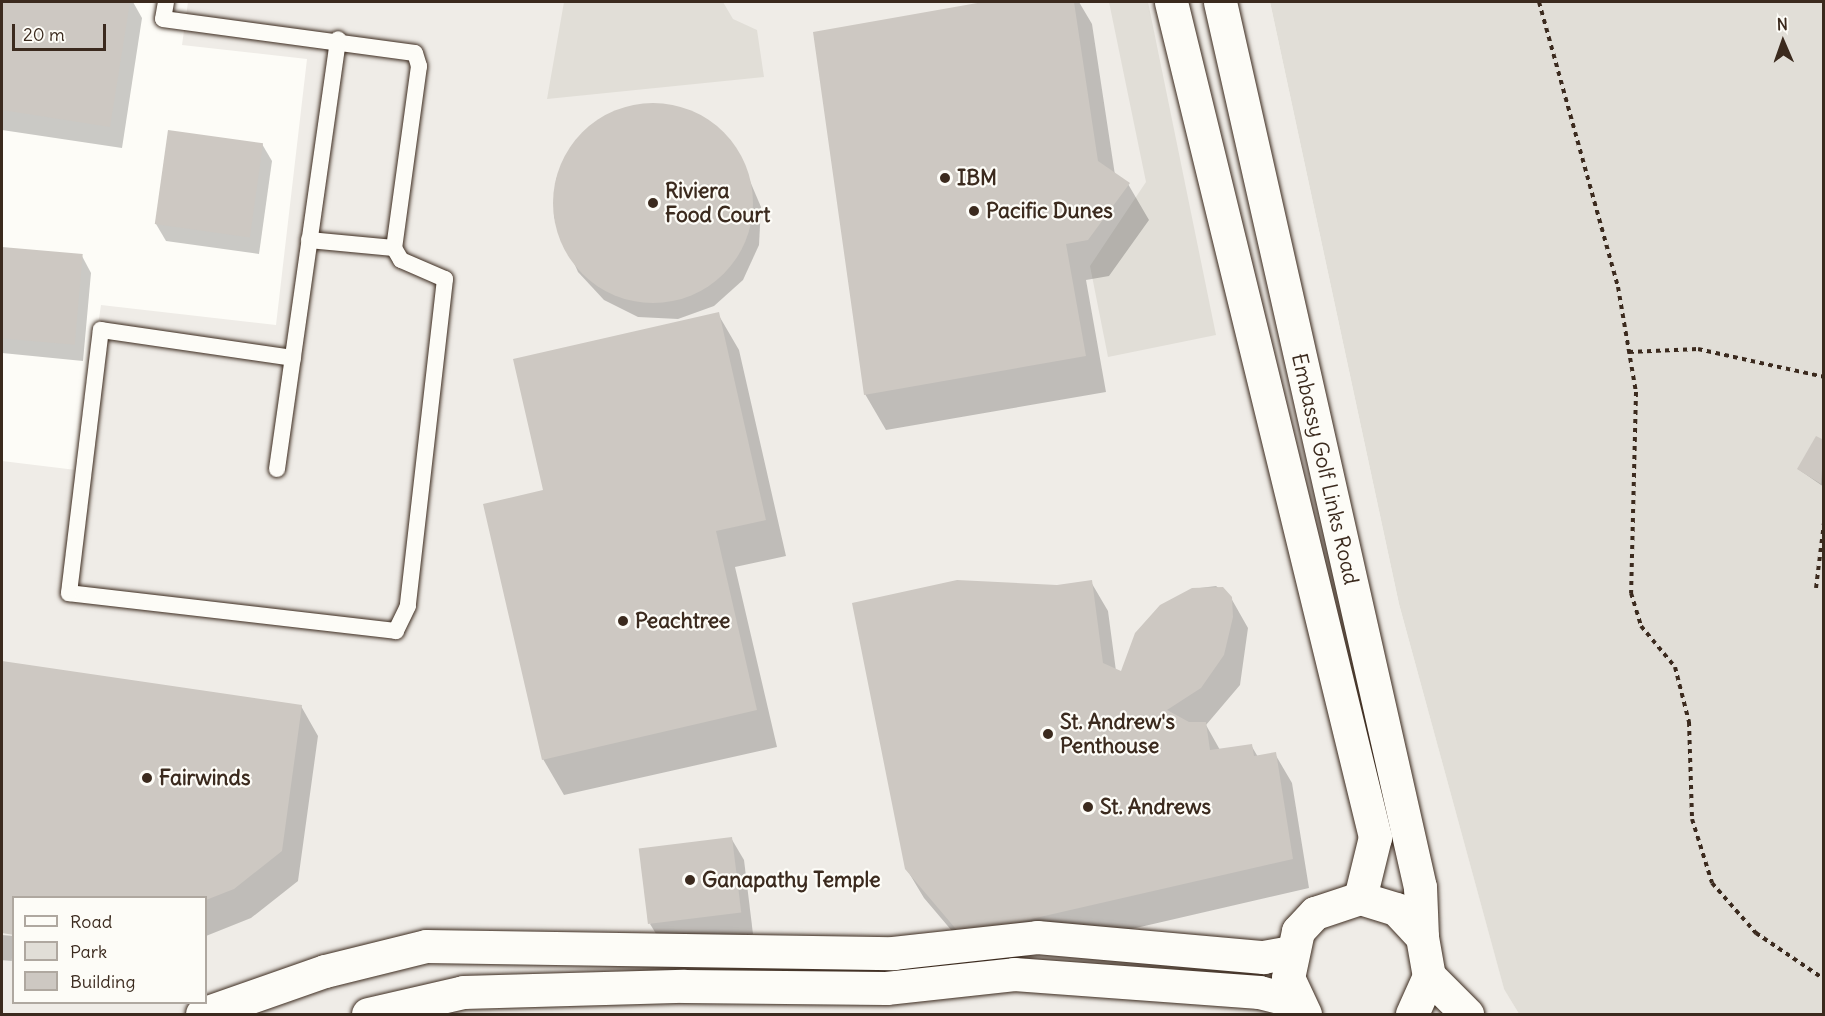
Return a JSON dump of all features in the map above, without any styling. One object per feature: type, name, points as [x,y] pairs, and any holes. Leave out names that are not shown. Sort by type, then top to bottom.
[{"type":"street","name":"Embassy Golf Links Road","points":[[1171,2],[1375,837],[1360,898]]},
{"type":"street","name":"Embassy Golf Links Road","points":[[1220,2],[1420,886],[1422,937],[1429,976]]},
{"type":"street","points":[[1300,1008],[1288,978],[1290,952],[1315,913],[1360,898],[1396,909],[1422,937]]},
{"type":"street","points":[[202,1014],[325,971],[426,946],[893,953],[1037,937],[1263,957],[1290,952]]},
{"type":"street","points":[[882,1001],[893,953]]},
{"type":"street","points":[[368,1014],[463,992],[882,1001],[1014,974],[1259,992],[1300,1008]]},
{"type":"street","points":[[1412,1014],[1429,976],[1467,1014]]},
{"type":"lane","points":[[166,2],[163,19],[338,39],[415,53],[419,66],[393,248],[401,260],[445,279],[408,606],[396,631],[69,593],[101,330],[293,358]]},
{"type":"lane","points":[[277,470],[338,39]]},
{"type":"lane","points":[[309,240],[393,248]]},
{"type":"path","points":[[1539,2],[1618,287],[1636,392],[1631,593],[1641,626],[1675,667],[1689,722],[1692,819],[1712,883],[1756,933],[1824,979]]},
{"type":"path","points":[[1629,352],[1698,349],[1824,377]]},
{"type":"path","points":[[1816,588],[1824,523]]},
{"type":"shaded area","points":[[188,2],[1270,2],[1399,604],[1504,988],[1519,1014],[2,1014],[2,461],[76,470],[101,305],[276,325],[307,59],[182,45]]},
{"type":"green space","points":[[564,2],[723,2],[733,19],[757,30],[764,77],[547,99]]},
{"type":"green space","points":[[1109,2],[1148,2],[1216,335],[1108,357],[1090,266],[1146,182]]},
{"type":"green space","points":[[1270,2],[1823,2],[1823,1014],[1519,1014],[1504,989],[1399,604]]},
{"type":"building","points":[[2,2],[130,2],[110,127],[2,110]]},
{"type":"building","name":"Pacific Dunes","points":[[983,2],[1074,2],[1098,161],[1130,183],[1088,240],[1066,244],[1086,356],[864,395],[813,32]]},
{"type":"building","name":"Riviera Food Court","points":[[653,103],[672,105],[700,115],[730,140],[745,165],[751,184],[753,203],[751,222],[741,250],[716,280],[691,295],[672,301],[653,303],[634,301],[606,291],[576,266],[561,241],[555,222],[553,203],[555,184],[565,156],[590,126],[615,111],[634,105]]},
{"type":"building","points":[[168,130],[263,143],[250,237],[155,224]]},
{"type":"building","points":[[2,247],[83,254],[75,345],[2,338]]},
{"type":"building","name":"Peachtree","points":[[719,312],[766,520],[716,531],[757,710],[542,760],[483,504],[543,490],[513,359]]},
{"type":"building","points":[[1816,436],[1824,440],[1821,484],[1797,469]]},
{"type":"building","name":"St. Andrews","points":[[957,580],[1057,585],[1092,580],[1103,663],[1121,671],[1135,633],[1160,605],[1192,588],[1223,587],[1232,597],[1233,617],[1224,655],[1201,688],[1167,710],[1189,722],[1206,722],[1210,750],[1252,744],[1254,756],[1276,752],[1293,859],[961,935],[905,869],[852,603]]},
{"type":"building","name":"Fairwinds","points":[[2,661],[302,705],[282,851],[234,889],[207,900],[207,896],[12,896],[12,935],[2,933]]},
{"type":"building","name":"Ganapathy Temple","points":[[732,837],[741,912],[648,924],[639,848]]},
{"type":"place","name":"IBM","points":[[945,178]]},
{"type":"place","name":"Riviera Food Court","points":[[653,203]]},
{"type":"place","name":"Pacific Dunes","points":[[974,211]]},
{"type":"place","name":"Peachtree","points":[[623,621]]},
{"type":"place","name":"St. Andrew's Penthouse","points":[[1048,734]]},
{"type":"place","name":"Fairwinds","points":[[147,778]]},
{"type":"place","name":"St. Andrews","points":[[1088,807]]},
{"type":"place","name":"Ganapathy Temple","points":[[690,880]]}]
